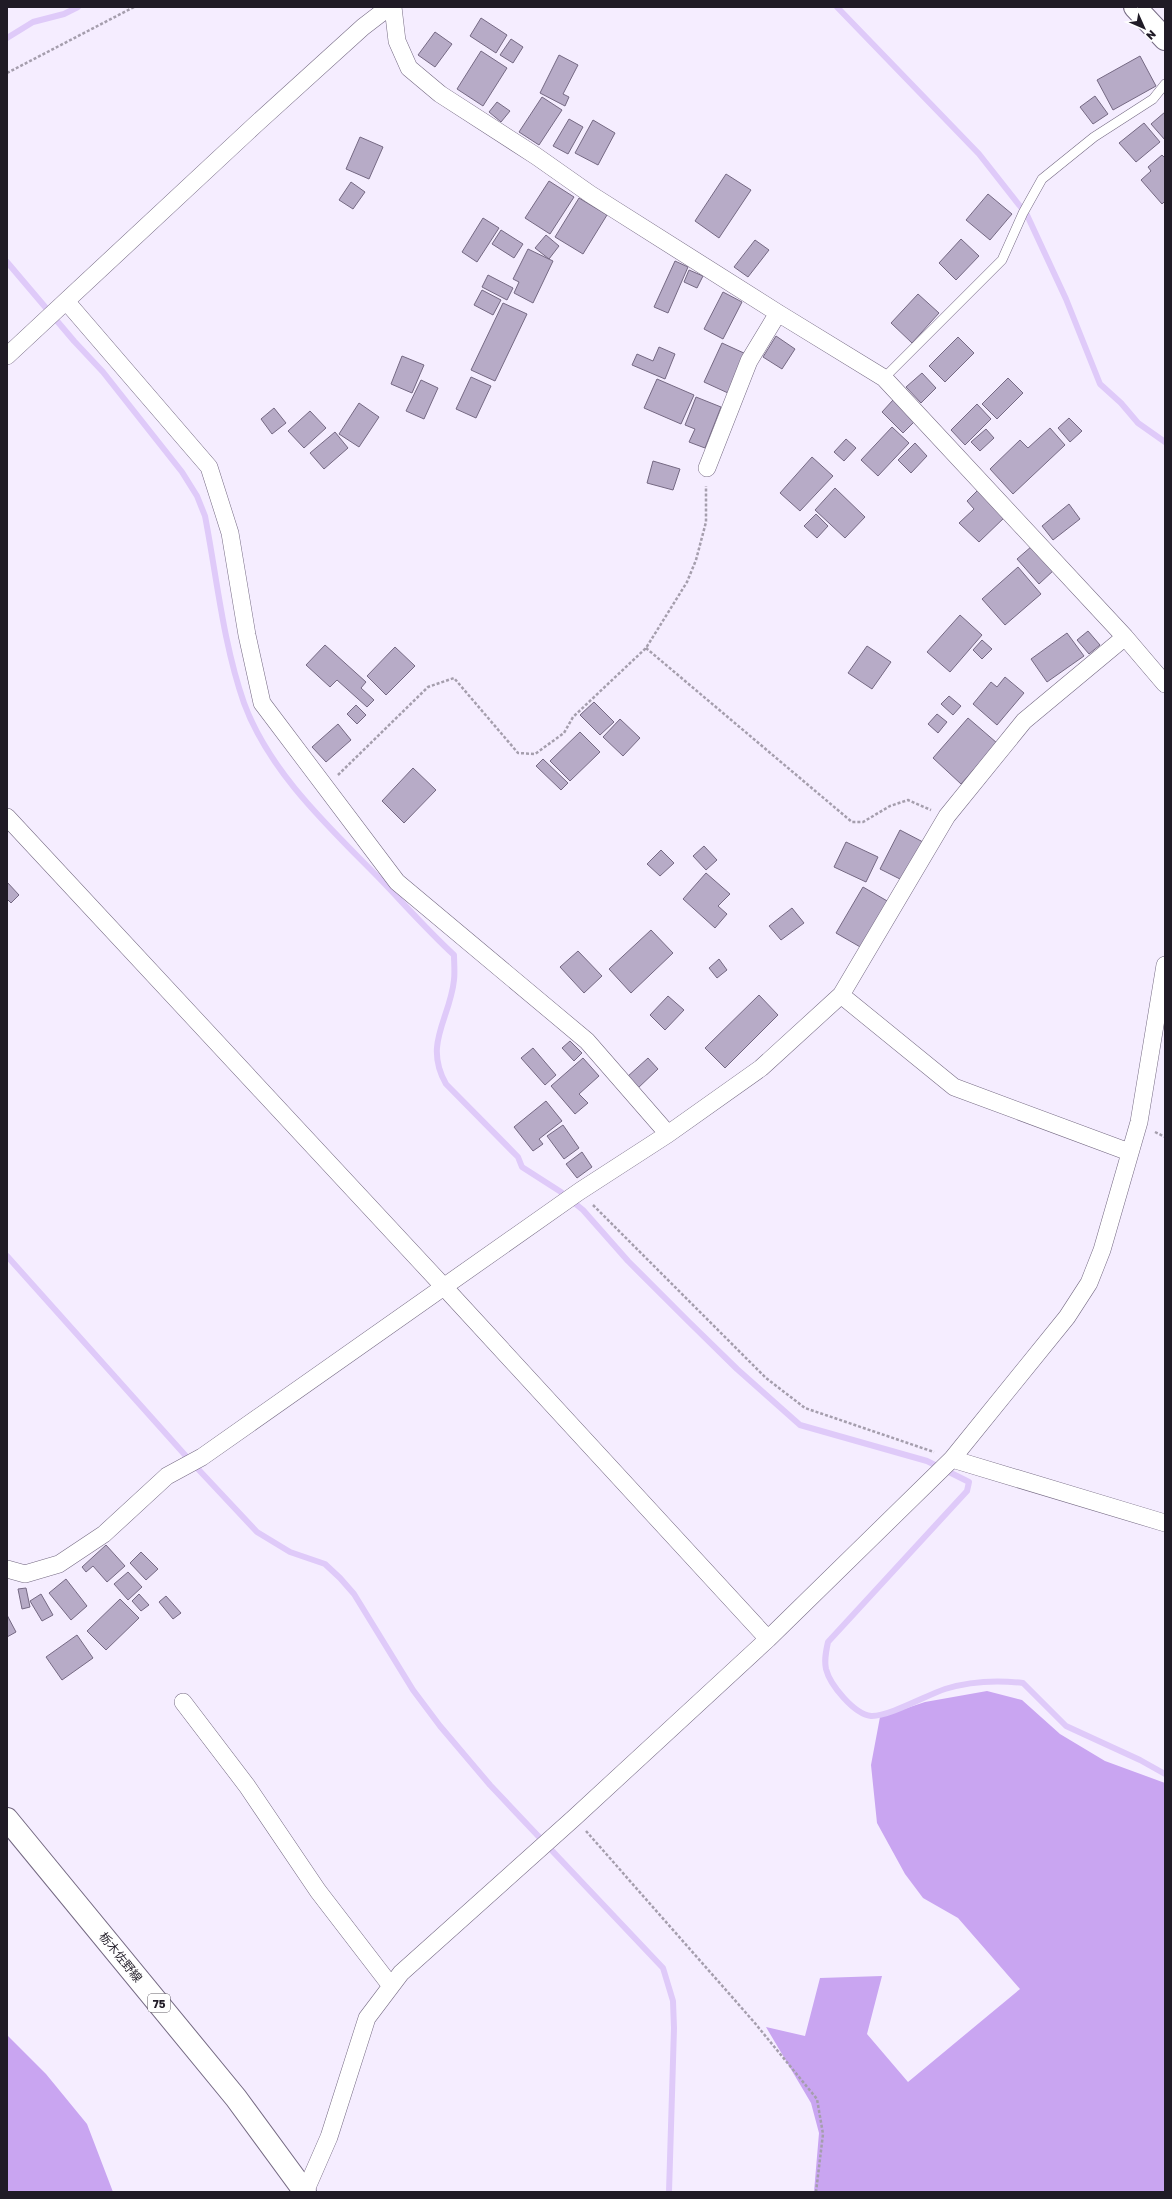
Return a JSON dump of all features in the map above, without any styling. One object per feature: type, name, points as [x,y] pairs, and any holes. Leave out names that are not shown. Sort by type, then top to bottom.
[{"type":"main road","points":[[1135,7],[1165,39]]},
{"type":"main road","name":"栃木佐野線","points":[[7,1819],[236,2098],[305,2192]]},
{"type":"street","points":[[7,356],[266,115],[363,27],[389,7]]},
{"type":"street","points":[[393,7],[397,41],[409,68],[440,94],[536,156],[590,194],[884,378],[1125,637],[1165,684]]},
{"type":"street","points":[[66,301],[209,467],[230,533],[247,635],[262,703],[397,882],[587,1041],[668,1134]]},
{"type":"street","points":[[707,468],[749,361],[778,313]]},
{"type":"street","points":[[7,1569],[25,1574],[59,1564],[104,1534],[167,1476],[202,1457],[580,1192],[668,1134],[761,1068],[841,995],[947,816],[1024,721],[1125,637]]},
{"type":"street","points":[[7,818],[445,1288],[768,1639]]},
{"type":"street","points":[[305,2192],[329,2137],[367,2018],[401,1973],[574,1818],[768,1639],[952,1458],[1067,1318],[1089,1283],[1102,1250],[1142,1108],[1155,1018],[1165,965]]},
{"type":"street","points":[[841,995],[954,1087],[1129,1152]]},
{"type":"street","points":[[952,1458],[1165,1523]]},
{"type":"street","points":[[183,1702],[247,1786],[318,1891],[391,1986]]},
{"type":"lane","points":[[884,378],[1002,260],[1023,213],[1042,179],[1094,137],[1153,99],[1165,84]]},
{"type":"path","points":[[7,72],[134,7]]},
{"type":"path","points":[[325,788],[428,687],[454,678],[518,753],[535,754],[564,733],[573,717],[646,648],[687,582],[696,560],[706,522],[707,468]]},
{"type":"path","points":[[646,648],[852,822],[863,822],[890,806],[908,800],[947,816]]},
{"type":"path","points":[[580,1192],[766,1378],[805,1408],[952,1458]]},
{"type":"path","points":[[574,1818],[749,2016],[817,2100],[823,2134],[816,2192]]},
{"type":"shaded area","points":[[987,1691],[1022,1700],[1060,1734],[1105,1761],[1165,1783],[1165,2192],[814,2192],[819,2133],[811,2103],[766,2027],[805,2036],[820,1978],[882,1976],[867,2034],[908,2082],[1020,1989],[958,1918],[923,1898],[905,1874],[877,1823],[871,1765],[880,1717],[925,1702]]},
{"type":"shaded area","points":[[7,2035],[46,2074],[87,2124],[113,2192],[7,2192]]},
{"type":"building","points":[[481,18],[507,35],[496,53],[470,36]]},
{"type":"building","points":[[435,32],[452,44],[435,67],[418,55]]},
{"type":"building","points":[[511,39],[523,47],[513,63],[500,55]]},
{"type":"building","points":[[481,51],[507,68],[483,106],[457,89]]},
{"type":"building","points":[[559,55],[578,65],[563,94],[569,97],[565,106],[540,93]]},
{"type":"building","points":[[1140,56],[1156,86],[1113,110],[1097,80]]},
{"type":"building","points":[[1095,96],[1108,114],[1093,124],[1080,107]]},
{"type":"building","points":[[542,97],[562,110],[539,145],[519,132]]},
{"type":"building","points":[[497,102],[510,111],[501,122],[489,112]]},
{"type":"building","points":[[1165,112],[1165,140],[1151,124]]},
{"type":"building","points":[[569,119],[583,127],[568,154],[553,146]]},
{"type":"building","points":[[593,120],[615,133],[598,165],[575,153]]},
{"type":"building","points":[[1144,123],[1160,142],[1136,162],[1119,143]]},
{"type":"building","points":[[360,137],[383,147],[369,179],[346,169]]},
{"type":"building","points":[[1162,155],[1165,158],[1165,201],[1162,204],[1141,180],[1151,171],[1148,167]]},
{"type":"building","points":[[726,174],[751,190],[719,238],[695,221]]},
{"type":"building","points":[[549,181],[574,197],[550,234],[525,218]]},
{"type":"building","points":[[351,182],[365,192],[353,209],[339,200]]},
{"type":"building","points":[[988,194],[1012,214],[990,240],[966,220]]},
{"type":"building","points":[[579,198],[607,215],[583,254],[555,237]]},
{"type":"building","points":[[483,218],[499,228],[477,262],[462,252]]},
{"type":"building","points":[[501,230],[523,244],[514,258],[492,244]]},
{"type":"building","points":[[546,235],[559,246],[549,259],[535,248]]},
{"type":"building","points":[[961,239],[979,256],[956,280],[939,263]]},
{"type":"building","points":[[755,240],[769,250],[748,277],[734,267]]},
{"type":"building","points":[[528,249],[553,261],[533,303],[514,293],[519,282],[513,279]]},
{"type":"building","points":[[675,261],[688,267],[668,313],[654,307]]},
{"type":"building","points":[[689,270],[703,276],[697,288],[684,282]]},
{"type":"building","points":[[488,275],[513,288],[507,300],[482,287]]},
{"type":"building","points":[[482,290],[501,300],[493,315],[474,305]]},
{"type":"building","points":[[723,292],[742,302],[723,339],[704,329]]},
{"type":"building","points":[[918,294],[939,313],[912,343],[891,323]]},
{"type":"building","points":[[503,303],[527,314],[495,381],[471,370]]},
{"type":"building","points":[[776,336],[795,349],[782,369],[763,357]]},
{"type":"building","points":[[958,337],[974,353],[945,382],[929,366]]},
{"type":"building","points":[[722,343],[746,354],[728,393],[704,382]]},
{"type":"building","points":[[659,347],[675,354],[665,379],[632,365],[637,354],[653,361]]},
{"type":"building","points":[[402,356],[424,365],[412,393],[391,384]]},
{"type":"building","points":[[922,373],[936,388],[921,403],[906,387]]},
{"type":"building","points":[[471,377],[491,386],[476,418],[456,409]]},
{"type":"building","points":[[1008,378],[1023,393],[997,419],[982,404]]},
{"type":"building","points":[[657,379],[694,395],[681,424],[644,408]]},
{"type":"building","points":[[421,380],[438,388],[424,419],[406,411]]},
{"type":"building","points":[[696,397],[721,407],[705,448],[689,442],[695,429],[685,425]]},
{"type":"building","points":[[893,400],[915,421],[903,433],[882,412]]},
{"type":"building","points":[[359,403],[379,417],[359,447],[339,434]]},
{"type":"building","points":[[977,404],[991,419],[965,445],[951,430]]},
{"type":"building","points":[[274,408],[286,423],[272,434],[261,419]]},
{"type":"building","points":[[310,411],[326,428],[304,448],[288,431]]},
{"type":"building","points":[[1069,418],[1082,431],[1070,442],[1058,428]]},
{"type":"building","points":[[892,427],[909,443],[878,476],[861,460]]},
{"type":"building","points":[[1050,428],[1065,445],[1013,494],[990,469],[1020,440],[1028,448]]},
{"type":"building","points":[[986,429],[994,438],[980,451],[971,442]]},
{"type":"building","points":[[335,432],[348,448],[324,469],[310,453]]},
{"type":"building","points":[[846,439],[856,448],[844,461],[834,452]]},
{"type":"building","points":[[915,443],[927,456],[911,473],[898,460]]},
{"type":"building","points":[[812,457],[833,476],[800,511],[780,493]]},
{"type":"building","points":[[653,461],[680,469],[673,490],[647,483]]},
{"type":"building","points":[[835,488],[865,517],[845,538],[815,510]]},
{"type":"building","points":[[979,489],[1006,516],[979,542],[959,523],[974,509],[967,501]]},
{"type":"building","points":[[1069,504],[1080,519],[1053,540],[1042,526]]},
{"type":"building","points":[[816,514],[828,526],[817,538],[804,526]]},
{"type":"building","points":[[1032,546],[1054,570],[1039,584],[1017,559]]},
{"type":"building","points":[[1018,567],[1041,594],[1005,625],[982,599]]},
{"type":"building","points":[[960,615],[982,635],[950,672],[927,652]]},
{"type":"building","points":[[1088,631],[1100,645],[1089,654],[1077,640]]},
{"type":"building","points":[[1067,633],[1084,656],[1047,682],[1031,659]]},
{"type":"building","points":[[982,640],[992,649],[982,659],[973,650]]},
{"type":"building","points":[[325,645],[366,682],[361,688],[374,700],[367,707],[337,680],[330,687],[306,665]]},
{"type":"building","points":[[867,646],[891,662],[872,689],[848,673]]},
{"type":"building","points":[[395,647],[415,666],[386,695],[367,676]]},
{"type":"building","points":[[1005,677],[1024,693],[997,725],[973,704],[991,682],[997,687]]},
{"type":"building","points":[[949,696],[961,706],[953,715],[941,704]]},
{"type":"building","points":[[594,702],[614,722],[600,735],[580,715]]},
{"type":"building","points":[[356,705],[366,715],[357,724],[347,714]]},
{"type":"building","points":[[937,714],[947,722],[938,733],[928,724]]},
{"type":"building","points":[[968,718],[997,743],[961,784],[933,758]]},
{"type":"building","points":[[620,719],[640,738],[623,756],[603,737]]},
{"type":"building","points":[[338,724],[351,740],[326,762],[312,747]]},
{"type":"building","points":[[580,732],[600,752],[570,781],[550,761]]},
{"type":"building","points":[[543,759],[568,783],[561,790],[536,766]]},
{"type":"building","points":[[413,768],[436,790],[404,823],[382,801]]},
{"type":"building","points":[[900,830],[923,842],[904,881],[880,869]]},
{"type":"building","points":[[846,842],[878,857],[866,882],[834,867]]},
{"type":"building","points":[[704,846],[717,860],[706,870],[693,856]]},
{"type":"building","points":[[661,850],[674,863],[660,876],[647,864]]},
{"type":"building","points":[[706,873],[730,894],[718,906],[727,914],[715,928],[683,899]]},
{"type":"building","points":[[7,882],[19,895],[11,903],[7,899]]},
{"type":"building","points":[[863,887],[889,902],[862,948],[836,933]]},
{"type":"building","points":[[792,908],[804,923],[781,940],[769,926]]},
{"type":"building","points":[[651,930],[673,953],[631,993],[609,969]]},
{"type":"building","points":[[578,951],[602,976],[584,993],[560,967]]},
{"type":"building","points":[[719,959],[727,970],[717,978],[709,968]]},
{"type":"building","points":[[759,995],[778,1015],[725,1068],[705,1048]]},
{"type":"building","points":[[668,996],[684,1010],[665,1030],[650,1015]]},
{"type":"building","points":[[570,1041],[582,1053],[574,1061],[562,1048]]},
{"type":"building","points":[[533,1048],[556,1075],[545,1085],[521,1058]]},
{"type":"building","points":[[583,1058],[599,1076],[579,1094],[588,1103],[575,1114],[551,1086]]},
{"type":"building","points":[[648,1058],[658,1069],[637,1089],[627,1077]]},
{"type":"building","points":[[546,1101],[562,1121],[539,1139],[543,1144],[533,1151],[514,1127]]},
{"type":"building","points":[[563,1125],[579,1148],[564,1159],[547,1136]]},
{"type":"building","points":[[582,1152],[592,1167],[577,1178],[566,1164]]},
{"type":"building","points":[[106,1545],[125,1566],[107,1582],[93,1566],[86,1572],[82,1567]]},
{"type":"building","points":[[141,1552],[158,1569],[146,1580],[130,1563]]},
{"type":"building","points":[[128,1572],[142,1587],[128,1600],[114,1584]]},
{"type":"building","points":[[66,1579],[87,1606],[71,1620],[49,1593]]},
{"type":"building","points":[[26,1588],[30,1607],[22,1609],[18,1589]]},
{"type":"building","points":[[41,1594],[53,1615],[42,1621],[30,1601]]},
{"type":"building","points":[[139,1594],[149,1605],[141,1611],[132,1601]]},
{"type":"building","points":[[166,1596],[181,1613],[173,1619],[159,1602]]},
{"type":"building","points":[[120,1599],[139,1618],[106,1650],[87,1631]]},
{"type":"building","points":[[7,1615],[16,1632],[7,1637]]},
{"type":"building","points":[[77,1635],[93,1658],[62,1680],[46,1657]]},
{"type":"waterway","points":[[7,38],[33,22],[64,14],[78,7]]},
{"type":"waterway","points":[[837,7],[979,154],[1027,215],[1066,299],[1100,384],[1121,403],[1138,423],[1165,442]]},
{"type":"waterway","points":[[7,262],[74,341],[103,372],[182,472],[197,496],[205,516],[221,610],[237,680],[244,703],[255,728],[269,752],[285,776],[341,840],[454,955],[452,994],[437,1044],[437,1056],[440,1070],[446,1084],[518,1157],[522,1167],[561,1192],[583,1210],[628,1261],[688,1321],[737,1369],[800,1425],[927,1461],[969,1482],[967,1491],[828,1642],[825,1666],[832,1683],[844,1698],[857,1710],[871,1716],[887,1713],[937,1692],[964,1684],[984,1682],[1023,1683],[1066,1726],[1140,1760],[1165,1774]]},
{"type":"waterway","points":[[7,1256],[185,1455]]},
{"type":"waterway","points":[[198,1469],[257,1532],[290,1552],[325,1564],[340,1578],[354,1594],[413,1690],[440,1726],[490,1785],[663,1968],[673,2001],[674,2028],[669,2192]]}]
